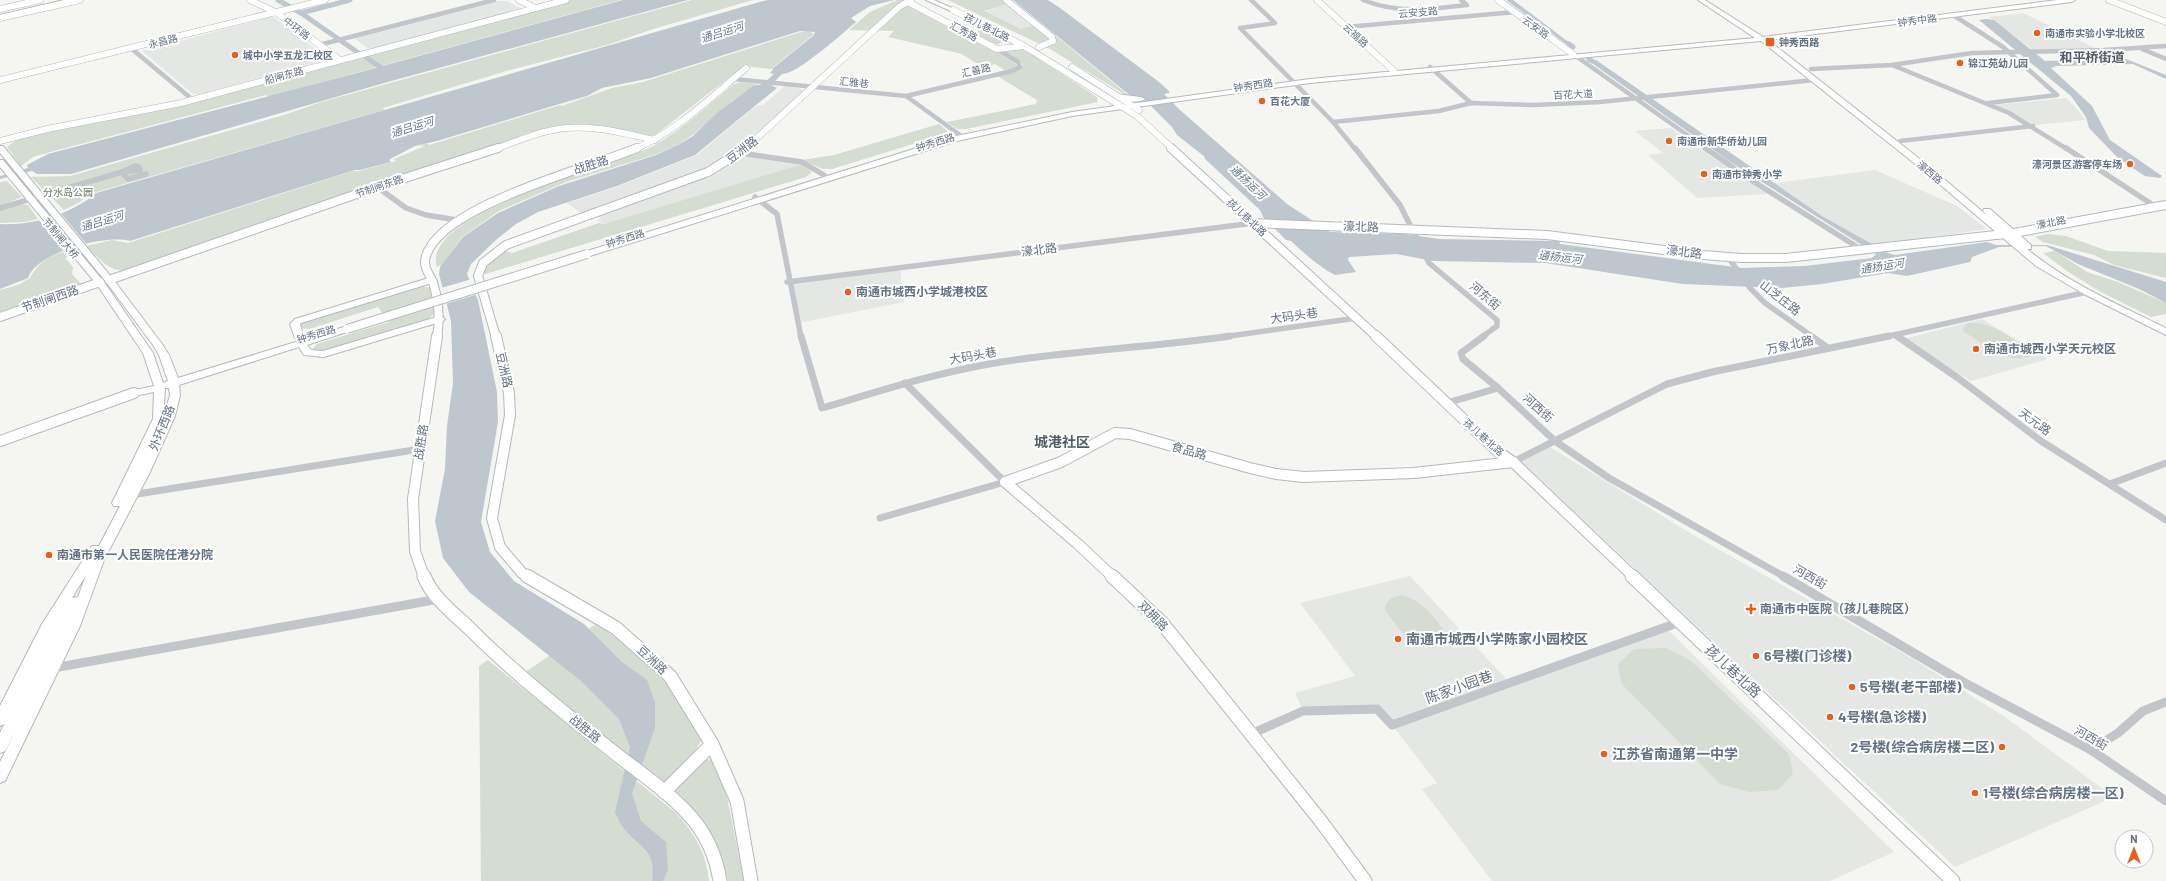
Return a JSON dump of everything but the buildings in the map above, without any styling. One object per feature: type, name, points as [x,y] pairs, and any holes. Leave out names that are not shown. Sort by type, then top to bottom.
[{"type":"highway","points":[[0,13],[48,0]]},
{"type":"highway","points":[[0,13],[56,0]]},
{"type":"highway","points":[[0,13],[65,0]]},
{"type":"highway","points":[[0,13],[73,0]]},
{"type":"main road","points":[[928,0],[956,9]]},
{"type":"main road","points":[[939,0],[956,9]]},
{"type":"main road","name":"濠西路","points":[[1701,0],[1765,38],[1814,80],[2009,235],[2036,253],[2056,269],[2080,284],[2166,328]]},
{"type":"main road","name":"濠西路","points":[[1709,0],[1811,69],[1900,140],[2009,235],[2023,252],[2049,271],[2166,332]]},
{"type":"main road","name":"钟秀中路","points":[[1765,38],[2054,0]]},
{"type":"main road","name":"钟秀中路","points":[[1765,38],[2072,0]]},
{"type":"main road","name":"钟秀西路","points":[[1294,81],[1765,38]]},
{"type":"main road","name":"钟秀西路","points":[[1147,102],[1294,81],[1431,68]]},
{"type":"main road","points":[[1126,99],[1147,102],[1126,104],[1126,99]]},
{"type":"main road","name":"钟秀西路","points":[[757,198],[824,175],[960,135],[1064,112],[1126,104]]},
{"type":"main road","name":"钟秀西路","points":[[159,385],[757,198],[977,134],[1126,104]]},
{"type":"main road","points":[[0,148],[40,197]]},
{"type":"main road","points":[[0,162],[30,200]]},
{"type":"main road","name":"节制闸大桥","points":[[40,197],[89,264]]},
{"type":"main road","name":"节制闸大桥","points":[[30,200],[89,264]]},
{"type":"main road","name":"外环西路","points":[[0,720],[47,627],[95,560],[144,472],[170,416],[175,395],[174,380],[164,355],[157,344],[89,264]]},
{"type":"main road","points":[[432,280],[298,321],[295,324],[300,340],[308,353],[324,354],[440,319]]},
{"type":"main road","name":"外环西路","points":[[0,747],[59,629],[69,616],[158,420],[159,385],[148,352],[104,281]]},
{"type":"main road","name":"外环西路","points":[[134,393],[159,385]]},
{"type":"main road","name":"外环西路","points":[[0,777],[73,626],[95,560]]},
{"type":"street","points":[[0,13],[33,0],[40,0]]},
{"type":"street","points":[[0,13],[40,0]]},
{"type":"street","points":[[0,13],[80,0]]},
{"type":"street","name":"中环路","points":[[250,0],[277,12],[340,60]]},
{"type":"street","name":"永昌路","points":[[0,80],[132,49],[325,0]]},
{"type":"street","points":[[319,45],[494,0]]},
{"type":"street","points":[[519,0],[535,8]]},
{"type":"street","name":"船闸东路","points":[[0,141],[193,100],[566,0]]},
{"type":"street","points":[[1006,0],[1053,38],[1051,42],[1039,47]]},
{"type":"street","name":"河东街","points":[[1251,0],[1275,23],[1240,28],[1333,122],[1390,190],[1414,232],[1429,263],[1497,320],[1497,326],[1461,353],[1463,359],[1498,388]]},
{"type":"street","name":"云福路","points":[[1317,0],[1394,71]]},
{"type":"street","points":[[1363,0],[1379,7],[1435,10],[1467,5],[1461,0]]},
{"type":"street","name":"云安路","points":[[1498,0],[1574,55]]},
{"type":"street","points":[[2109,0],[2166,21]]},
{"type":"street","points":[[2113,0],[2166,21]]},
{"type":"street","name":"汇秀路","points":[[909,1],[997,49]]},
{"type":"street","name":"豆洲路","points":[[751,881],[737,801],[712,744],[670,676],[643,651],[610,624],[522,573],[500,547],[492,518],[510,415],[509,393],[498,344],[478,276],[483,263],[506,245],[708,172],[740,153],[899,7],[909,1]]},
{"type":"street","name":"孩儿巷北路","points":[[956,9],[1126,104],[1137,116],[1260,223],[1357,318],[1450,403]]},
{"type":"street","name":"孩儿巷北路","points":[[956,9],[1039,47],[1126,104],[1260,223],[1791,726],[1952,881]]},
{"type":"street","points":[[1435,10],[1449,18]]},
{"type":"street","name":"云安支路","points":[[1346,27],[1515,12]]},
{"type":"street","points":[[1953,15],[2006,50],[2057,95],[1988,103]]},
{"type":"street","points":[[997,49],[1024,46]]},
{"type":"street","points":[[1811,69],[1892,65],[1972,53],[2006,50],[2034,51],[2166,46]]},
{"type":"street","points":[[2141,48],[2166,59]]},
{"type":"street","points":[[132,49],[193,100]]},
{"type":"street","name":"汇善路","points":[[906,96],[1012,71],[1020,67],[1018,62],[997,49]]},
{"type":"street","points":[[1574,55],[1751,180],[1864,250]]},
{"type":"street","points":[[1892,65],[1988,103],[2033,126],[2162,205]]},
{"type":"street","name":"战胜路","points":[[720,881],[718,867],[710,844],[690,816],[664,792],[576,722],[489,648],[429,589],[415,551],[413,499],[440,319],[432,280],[425,267],[424,259],[428,249],[435,239],[457,220],[546,179],[611,159],[655,140],[746,68]]},
{"type":"street","points":[[1431,68],[1471,104]]},
{"type":"street","name":"汇雅巷","points":[[734,79],[906,96]]},
{"type":"street","name":"百花大道","points":[[1333,122],[1439,111],[1471,104],[1533,105],[1636,98],[1814,80]]},
{"type":"street","points":[[906,96],[960,135]]},
{"type":"street","name":"节制闸东路","points":[[104,281],[377,186],[568,126],[583,126],[655,140]]},
{"type":"street","points":[[1900,140],[2033,126]]},
{"type":"street","points":[[740,153],[802,162],[824,175]]},
{"type":"street","points":[[0,208],[122,172],[129,179],[146,174]]},
{"type":"street","points":[[377,186],[406,208],[426,215],[457,220]]},
{"type":"street","name":"大码头巷","points":[[757,198],[777,214],[787,282],[810,372],[822,408],[943,373],[991,364],[1102,350],[1168,345],[1357,318]]},
{"type":"street","name":"濠北路","points":[[787,282],[1260,223],[1324,225],[1414,232],[1574,237],[1728,257],[1786,258],[1936,241],[2009,235],[2162,205]]},
{"type":"street","name":"山芝庄路","points":[[1728,257],[1750,288],[1765,303],[1828,348]]},
{"type":"street","name":"节制闸西路","points":[[0,316],[104,281]]},
{"type":"street","name":"万象北路","points":[[1513,462],[1667,384],[1712,372],[1895,335],[2087,292]]},
{"type":"street","name":"天元路","points":[[1895,335],[1958,378],[2041,441],[2166,520]]},
{"type":"street","name":"双拥路","points":[[906,384],[1005,482],[1079,545],[1162,622],[1320,820],[1365,881]]},
{"type":"street","points":[[1450,403],[1498,388]]},
{"type":"street","name":"河西街","points":[[1498,388],[1545,430],[1554,441],[1609,478],[1795,581],[1962,682],[2091,750],[2166,801]]},
{"type":"street","points":[[0,441],[134,393]]},
{"type":"street","name":"食品路","points":[[880,518],[1005,482],[1061,462],[1116,433],[1130,434],[1270,472],[1304,477],[1414,473],[1513,462]]},
{"type":"street","points":[[131,495],[420,449]]},
{"type":"street","points":[[2110,484],[2166,463]]},
{"type":"street","points":[[53,668],[439,599]]},
{"type":"street","name":"陈家小园巷","points":[[1251,734],[1303,711],[1377,709],[1392,725],[1680,622]]},
{"type":"street","points":[[2091,750],[2118,733],[2143,711],[2166,702]]},
{"type":"street","points":[[664,792],[712,744]]},
{"type":"shaded area","points":[[494,1],[507,1],[524,10],[381,49],[367,48],[354,38]]},
{"type":"shaded area","points":[[1007,4],[1037,25],[1021,29],[983,12]]},
{"type":"shaded area","name":"南通市实验小学北校区","points":[[2023,13],[2097,49],[2033,50],[1989,17]]},
{"type":"shaded area","name":"城中小学五龙汇校区","points":[[271,17],[275,18],[329,59],[199,94],[193,94],[142,51]]},
{"type":"shaded area","points":[[785,86],[799,88],[804,91],[742,148],[707,169],[584,215],[567,203],[614,188],[697,155],[756,106],[763,105]]},
{"type":"shaded area","points":[[2066,98],[2078,110],[2085,120],[2035,125],[1995,105]]},
{"type":"shaded area","name":"南通市钟秀小学","points":[[1671,128],[1767,194],[1697,198],[1648,155],[1663,153],[1635,131]]},
{"type":"shaded area","points":[[742,157],[803,164],[637,216],[604,224],[597,220],[601,219],[595,214],[717,170]]},
{"type":"shaded area","points":[[1875,170],[1957,206],[1987,229],[1872,245],[1768,184]]},
{"type":"shaded area","name":"南通市城西小学城港校区","points":[[900,268],[904,302],[798,323],[792,282]]},
{"type":"shaded area","name":"南通市城西小学天元校区","points":[[1982,319],[2048,359],[1971,381],[1904,339]]},
{"type":"shaded area","name":"南通市中医院（孩儿巷院区）","points":[[1550,447],[1695,536],[1913,659],[2005,717],[2114,797],[1955,867],[1521,462]]},
{"type":"shaded area","name":"江苏省南通第一中学","points":[[1410,576],[1509,682],[1665,627],[1894,852],[1830,881],[1492,881],[1422,789],[1437,783],[1392,725],[1377,709],[1303,711],[1295,693],[1355,676],[1300,603]]},
{"type":"green space","points":[[570,0],[621,0],[268,97],[266,95],[43,154],[33,157],[21,166],[7,147],[16,140],[33,135],[133,115]]},
{"type":"green space","name":"分水岛公园","points":[[692,0],[753,0],[653,29],[607,45],[510,70],[383,108],[384,110],[89,194],[80,202],[64,210],[31,177],[70,176],[284,115],[321,102]]},
{"type":"green space","points":[[897,0],[907,0],[910,5],[996,51],[1016,64],[1017,67],[1006,71],[995,64],[982,67],[962,54],[888,37],[894,31],[849,30],[870,12]]},
{"type":"green space","points":[[948,0],[1012,0],[1128,95],[1050,49]],"holes":[[[1007,4],[1036,25],[1021,29],[984,11]]]},
{"type":"green space","points":[[980,30],[1005,42],[995,45],[970,32]]},
{"type":"green space","points":[[809,31],[814,34],[771,69],[744,66],[654,136],[585,124],[552,127],[374,184],[127,270],[109,267],[86,246],[112,240],[128,243],[353,171],[359,171],[396,161],[394,159],[425,146],[420,146],[426,143],[429,145],[560,105],[562,106],[612,88],[643,82],[801,32]]},
{"type":"green space","points":[[1019,48],[1034,56],[1097,97],[1098,102],[966,129],[957,129],[947,122],[1036,104],[1037,100],[997,76],[1021,68],[1023,64],[1003,51]]},
{"type":"green space","points":[[741,82],[758,84],[732,101],[694,134],[676,146],[654,155],[566,182],[499,211],[462,237],[443,264],[437,267],[440,247],[458,228],[489,210],[526,193],[655,145],[686,124],[734,84]]},
{"type":"green space","points":[[939,124],[947,131],[945,134],[832,169],[823,169],[802,160],[834,155]]},
{"type":"green space","points":[[803,164],[812,172],[806,177],[482,275],[482,269],[502,250],[512,253],[599,223],[604,224]]},
{"type":"green space","points":[[7,181],[22,197],[0,206],[0,182]]},
{"type":"green space","points":[[19,204],[28,205],[38,219],[24,222],[0,223],[0,209]]},
{"type":"green space","points":[[2047,234],[2066,236],[2108,251],[2166,253],[2166,278],[2114,265],[2094,255],[2043,242],[2035,237]]},
{"type":"green space","points":[[66,251],[70,255],[65,258],[73,267],[72,274],[81,284],[0,312],[0,290],[18,285],[30,278],[45,260]]},
{"type":"green space","points":[[2055,251],[2087,272],[2118,282],[2166,303],[2166,314],[2151,317],[2099,291],[2067,271],[2043,253]]},
{"type":"green space","points":[[423,286],[432,289],[435,313],[428,319],[325,352],[312,351],[312,349],[317,344],[389,322],[378,307],[309,329],[300,328],[299,325],[303,321]]},
{"type":"green space","points":[[1968,323],[1976,323],[1993,327],[2029,349],[2031,356],[2014,358],[1996,352],[1964,332],[1963,328]]},
{"type":"green space","points":[[1402,595],[1409,597],[1422,605],[1438,622],[1446,635],[1440,643],[1431,646],[1423,646],[1410,639],[1399,629],[1385,610],[1385,607],[1388,601]]},
{"type":"green space","points":[[596,624],[617,638],[655,670],[680,701],[702,739],[694,752],[666,781],[660,781],[524,673]]},
{"type":"green space","points":[[1666,648],[1691,661],[1789,754],[1793,774],[1778,790],[1750,792],[1720,784],[1621,683],[1618,664],[1634,649]]},
{"type":"green space","points":[[488,660],[676,813],[694,836],[698,844],[708,871],[709,881],[481,881],[479,666]]},
{"type":"green space","points":[[706,759],[713,760],[724,783],[744,881],[728,881],[723,861],[711,833],[693,809],[675,791],[676,787]]},
{"type":"water","points":[[623,0],[688,0],[384,83],[71,174],[37,174],[32,171],[0,179],[0,176],[28,168],[27,165],[48,154],[357,73]]},
{"type":"water","name":"通吕运河","points":[[767,0],[894,0],[870,6],[851,18],[856,22],[831,44],[808,61],[789,73],[782,74],[771,85],[777,88],[695,155],[617,186],[538,212],[516,224],[497,239],[471,264],[467,274],[478,300],[497,392],[498,422],[481,522],[490,552],[514,581],[584,624],[622,662],[647,680],[655,702],[655,728],[632,793],[641,821],[666,842],[668,869],[663,881],[652,881],[653,871],[650,857],[643,847],[624,829],[615,812],[630,747],[619,719],[581,681],[469,592],[443,558],[435,521],[445,469],[447,426],[453,383],[451,321],[439,274],[440,267],[463,237],[498,213],[559,186],[656,155],[693,136],[718,112],[753,86],[763,84],[774,74],[770,73],[773,70],[772,69],[814,35],[815,32],[800,31],[651,78],[602,88],[587,96],[437,141],[415,146],[389,160],[391,162],[355,170],[130,241],[105,240],[73,247],[44,260],[34,269],[28,278],[0,289],[0,224],[38,221],[64,213],[96,193]]},
{"type":"water","name":"通扬运河","points":[[1013,0],[1048,0],[1060,8],[1159,82],[1169,91],[1169,93],[1164,94],[1180,110],[1287,204],[1330,232],[1405,234],[1439,239],[1559,241],[1560,244],[1742,268],[1805,266],[1872,258],[1876,254],[1729,161],[1589,61],[1596,60],[1822,216],[1888,253],[1895,255],[1987,242],[1996,245],[2047,245],[2166,282],[2166,303],[2139,289],[2078,264],[2046,246],[1999,247],[1972,257],[1970,262],[1907,276],[1888,273],[1822,284],[1782,288],[1683,284],[1545,263],[1433,261],[1396,254],[1349,257],[1348,260],[1356,272],[1335,275],[1317,264],[1291,241],[1286,240],[1263,217],[1260,210],[1204,158],[1205,157],[1177,135],[1172,127],[1142,97],[1132,97]]},
{"type":"water","points":[[1506,0],[1513,0],[1571,44],[1566,44]]},
{"type":"water","points":[[1979,20],[1994,20],[2045,61],[2126,59],[2166,75],[2166,79],[2133,64],[2056,66],[2051,68],[2092,106],[2110,140],[2162,176],[2160,178],[2145,176],[2119,159],[2089,128],[2086,117],[2071,96]]},
{"type":"pier","points":[[59,211],[88,246],[65,253],[37,218]]},
{"type":"pier","points":[[472,279],[478,294],[445,304],[441,288]]},
{"type":"waterway","points":[[278,0],[301,13]]},
{"type":"waterway","points":[[301,13],[350,0]]},
{"type":"waterway","points":[[301,13],[360,54]]},
{"type":"waterway","points":[[1569,44],[1573,47]]},
{"type":"waterway","points":[[367,58],[380,67]]},
{"type":"place","name":"南通市实验小学北校区","points":[[2037,33]]},
{"type":"place","name":"钟秀西路","points":[[1770,42]]},
{"type":"place","name":"城中小学五龙汇校区","points":[[235,55]]},
{"type":"place","name":"锦江苑幼儿园","points":[[1960,63]]},
{"type":"place","name":"百花大厦","points":[[1262,101]]},
{"type":"place","name":"南通市新华侨幼儿园","points":[[1669,141]]},
{"type":"place","name":"濠河景区游客停车场","points":[[2130,164]]},
{"type":"place","name":"南通市钟秀小学","points":[[1704,174]]},
{"type":"place","name":"南通市城西小学城港校区","points":[[848,292]]},
{"type":"place","name":"南通市城西小学天元校区","points":[[1976,349]]},
{"type":"place","name":"南通市第一人民医院任港分院","points":[[49,555]]},
{"type":"place","name":"南通市中医院（孩儿巷院区）","points":[[1751,609]]},
{"type":"place","name":"南通市城西小学陈家小园校区","points":[[1398,639]]},
{"type":"place","name":"6号楼(门诊楼)","points":[[1756,656]]},
{"type":"place","name":"5号楼(老干部楼)","points":[[1852,687]]},
{"type":"place","name":"4号楼(急诊楼)","points":[[1830,717]]},
{"type":"place","name":"2号楼(综合病房楼二区)","points":[[2002,747]]},
{"type":"place","name":"江苏省南通第一中学","points":[[1604,754]]},
{"type":"place","name":"1号楼(综合病房楼一区)","points":[[1975,793]]},
{"type":"district","name":"和平桥街道","points":[[2092,57]]},
{"type":"district","name":"城港社区","points":[[1062,442]]}]
